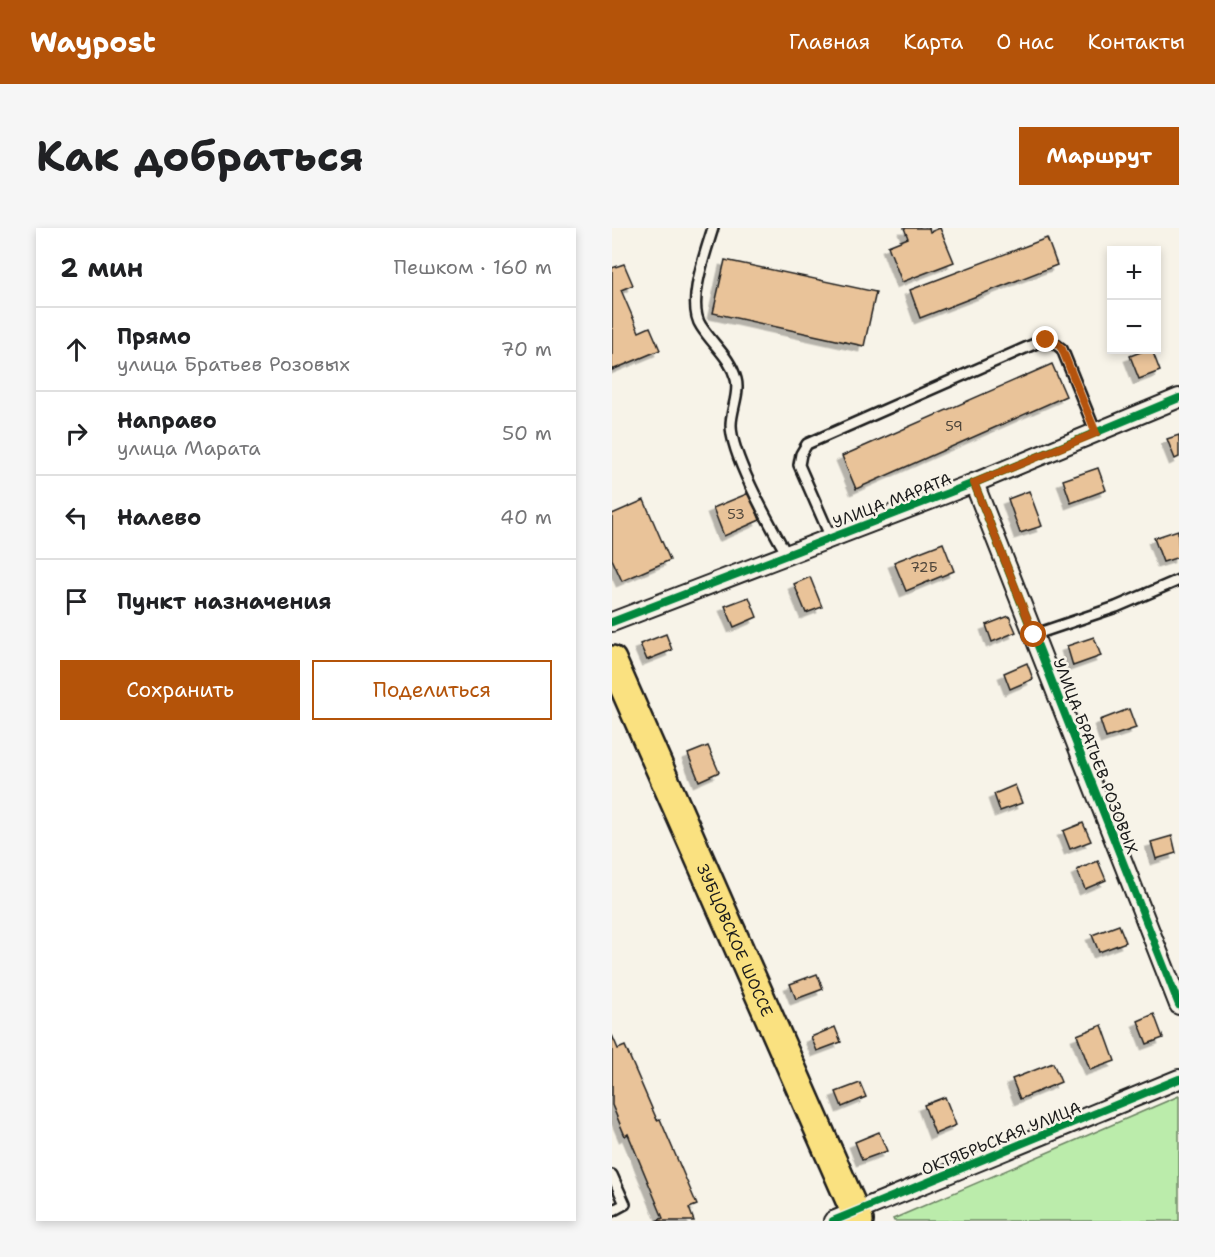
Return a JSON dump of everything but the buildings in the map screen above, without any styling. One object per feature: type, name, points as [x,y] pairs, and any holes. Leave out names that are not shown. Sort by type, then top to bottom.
[{"type":"main road","name":"ЗУБЦОВСКОЕ ШОССЕ","points":[[612,660],[849,1218]]},
{"type":"street","name":"УЛИЦА МАРАТА","points":[[612,622],[974,483],[1179,398]]},
{"type":"street","name":"УЛИЦА БРАТЬЕВ РОЗОВЫХ","points":[[974,483],[1179,1005]]},
{"type":"street","name":"ОКТЯБРЬСКАЯ УЛИЦА","points":[[849,1218],[1179,1079]]},
{"type":"lane","points":[[713,228],[700,273],[696,314],[700,325],[722,351],[737,382],[731,426],[759,505],[787,555]]},
{"type":"lane","points":[[831,538],[800,465],[801,454],[807,444],[1042,341],[1054,341],[1062,349],[1096,433]]},
{"type":"lane","points":[[1034,635],[1116,607],[1179,580]]},
{"type":"lane","points":[[612,1175],[625,1204],[612,1211]]},
{"type":"green space","points":[[1179,1096],[1179,1221],[894,1221],[893,1219]]},
{"type":"cycle path","points":[[612,622],[974,483],[1179,398]]},
{"type":"cycle path","points":[[974,483],[1179,1005]]},
{"type":"cycle path","points":[[833,1221],[1179,1079]]},
{"type":"route","points":[[1034,635],[974,483],[1096,433],[1062,349],[1057,343],[1046,340]]}]
